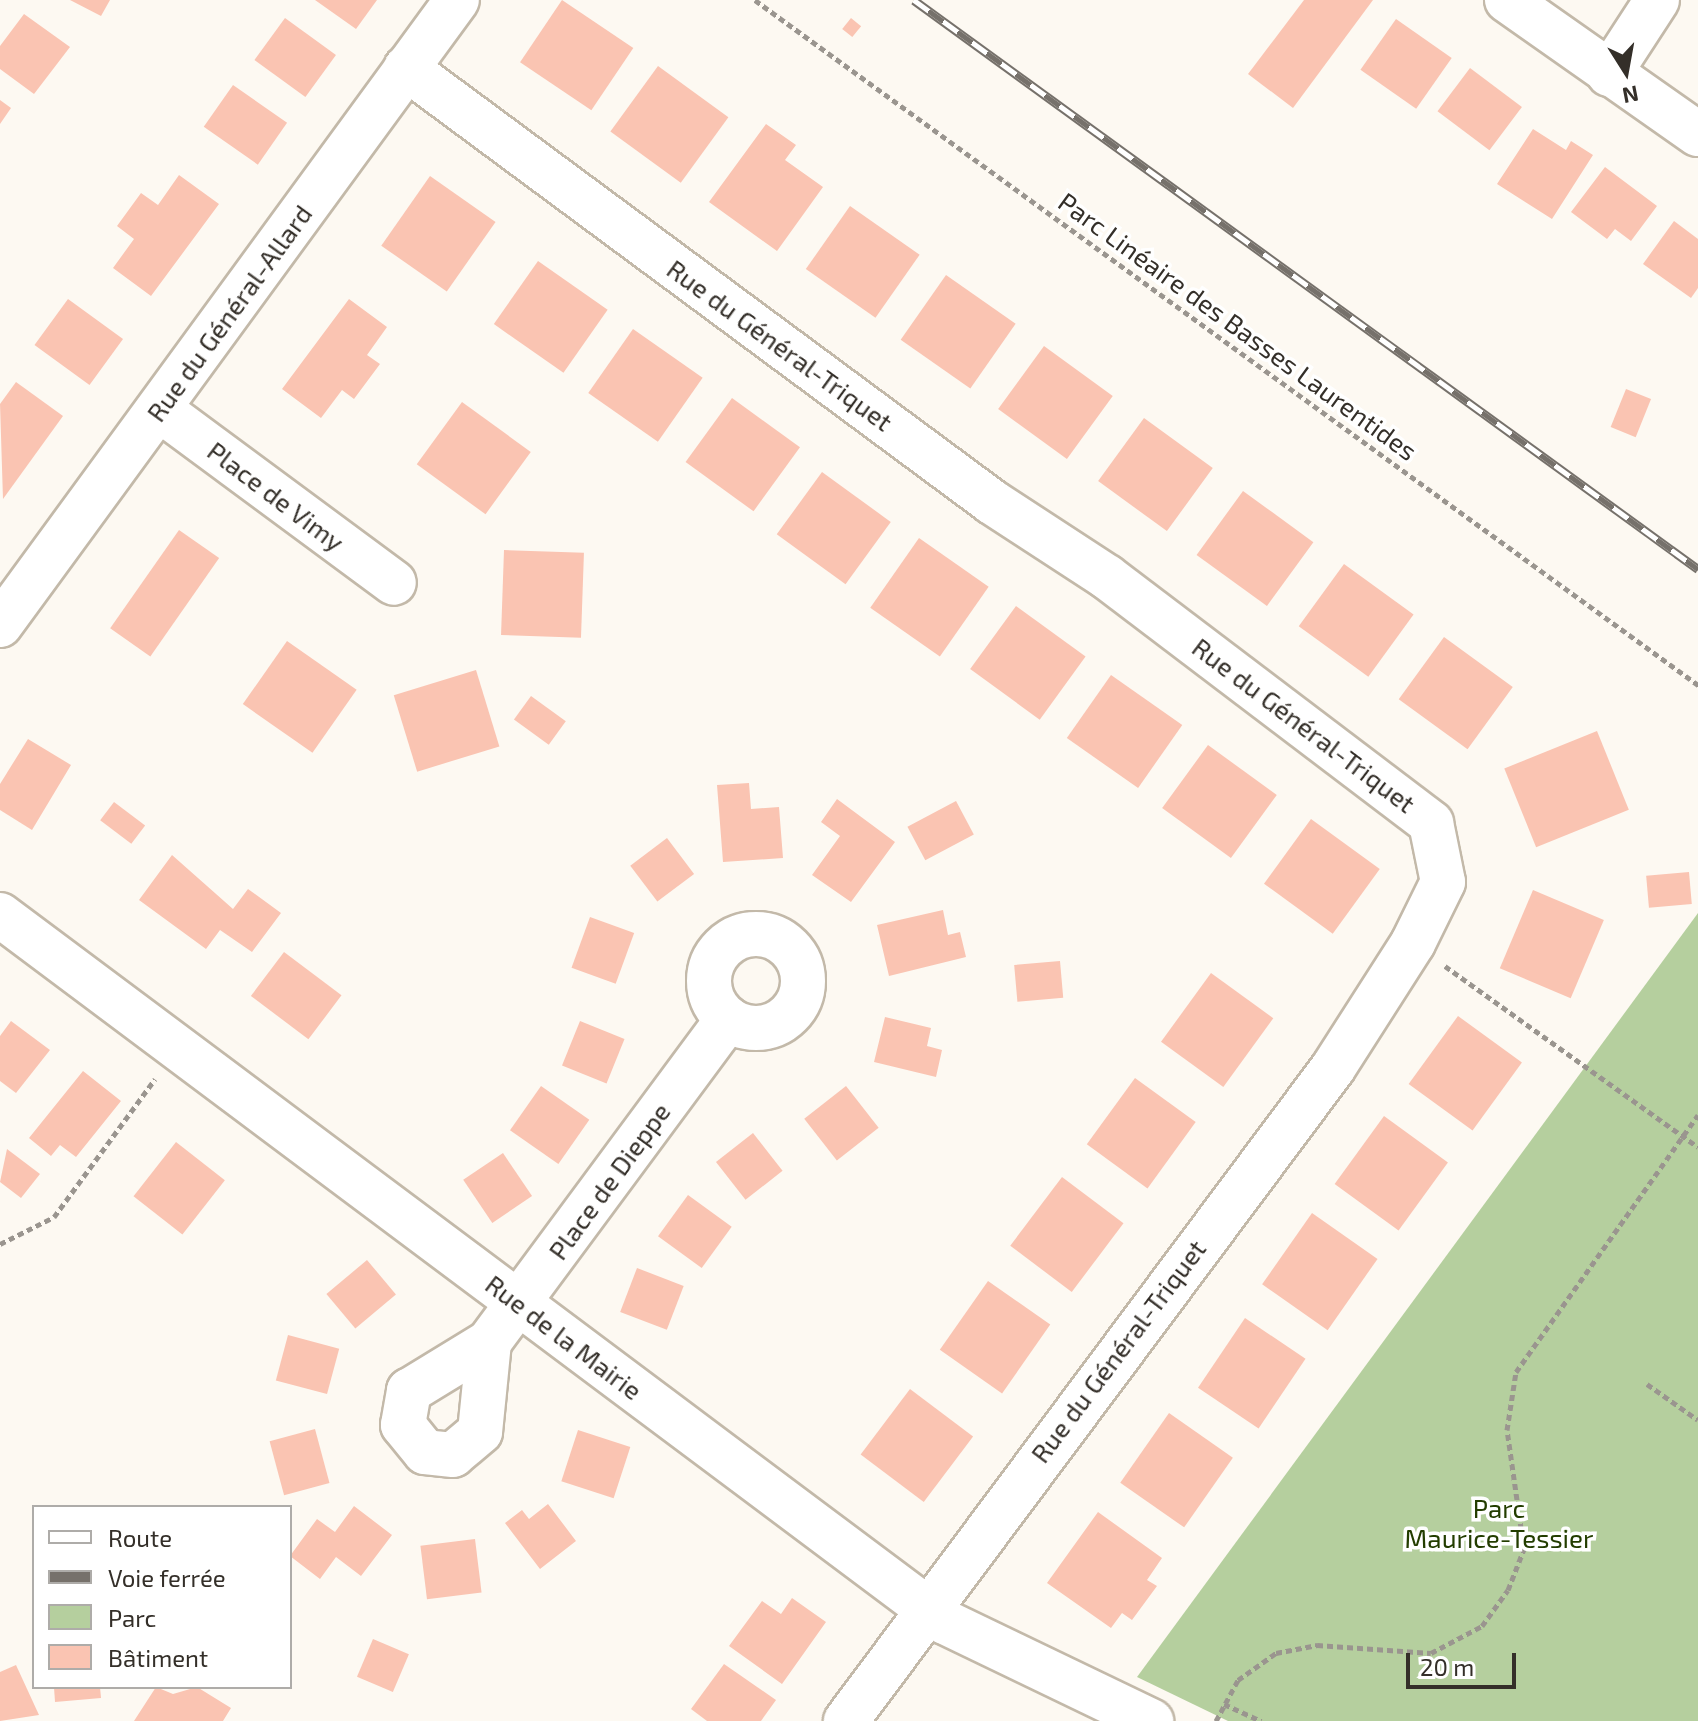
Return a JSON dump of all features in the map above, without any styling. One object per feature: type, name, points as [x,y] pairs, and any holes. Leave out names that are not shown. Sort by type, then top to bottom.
[{"type":"street","name":"Rue du Général-Allard","points":[[0,625],[457,0]]},
{"type":"street","points":[[1507,0],[1698,134]]},
{"type":"street","points":[[1609,74],[1657,0]]},
{"type":"street","name":"Rue du Général-Triquet","points":[[406,68],[992,502],[1107,577],[1431,823],[1443,882],[1413,943],[1333,1068],[846,1721]]},
{"type":"street","name":"Place de Vimy","points":[[159,409],[394,583]]},
{"type":"street","name":"Rue de la Mairie","points":[[0,915],[928,1609],[968,1637],[1151,1721]]},
{"type":"street","name":"Place de Dieppe","points":[[489,1342],[728,1019]]},
{"type":"path","name":"Parc Linéaire des Basses Laurentides","points":[[755,0],[1698,685]]},
{"type":"path","points":[[1432,957],[1698,1147]]},
{"type":"path","points":[[0,1244],[54,1217],[161,1072]]},
{"type":"path","points":[[1216,1721],[1248,1670],[1290,1648],[1431,1653],[1482,1626],[1508,1590],[1524,1549],[1507,1430],[1516,1372],[1698,1115]]},
{"type":"path","points":[[1647,1384],[1698,1420]]},
{"type":"path","points":[[1224,1704],[1261,1721]]},
{"type":"green space","name":"Parc Maurice-Tessier","points":[[1698,913],[1698,1721],[1228,1721],[1137,1677]]},
{"type":"building","points":[[70,0],[110,0],[101,16]]},
{"type":"building","points":[[315,0],[377,0],[356,29]]},
{"type":"building","points":[[562,0],[633,48],[591,110],[520,62]]},
{"type":"building","points":[[1304,0],[1373,0],[1293,108],[1248,74]]},
{"type":"building","points":[[24,14],[70,47],[34,94],[0,69],[0,46]]},
{"type":"building","points":[[285,18],[336,55],[305,97],[254,60]]},
{"type":"building","points":[[851,18],[861,26],[852,37],[842,29]]},
{"type":"building","points":[[1396,19],[1452,58],[1416,109],[1360,70]]},
{"type":"building","points":[[658,66],[728,117],[681,183],[610,132]]},
{"type":"building","points":[[1470,68],[1522,107],[1489,150],[1438,111]]},
{"type":"building","points":[[233,85],[287,123],[258,165],[204,127]]},
{"type":"building","points":[[0,100],[11,108],[0,124]]},
{"type":"building","points":[[766,124],[796,145],[785,160],[823,187],[777,251],[709,202]]},
{"type":"building","points":[[1533,129],[1566,150],[1571,141],[1593,155],[1552,219],[1497,184]]},
{"type":"building","points":[[1605,167],[1657,206],[1631,241],[1615,229],[1607,239],[1571,212]]},
{"type":"building","points":[[179,175],[219,204],[151,296],[113,268],[134,239],[117,226],[141,193],[158,205]]},
{"type":"building","points":[[430,176],[496,222],[447,292],[381,246]]},
{"type":"building","points":[[850,206],[920,255],[875,318],[806,269]]},
{"type":"building","points":[[1674,221],[1698,239],[1698,288],[1691,298],[1643,264]]},
{"type":"building","points":[[538,261],[608,310],[563,373],[494,324]]},
{"type":"building","points":[[946,275],[1016,324],[970,388],[901,340]]},
{"type":"building","points":[[68,299],[123,339],[90,385],[34,345]]},
{"type":"building","points":[[349,299],[387,327],[367,355],[380,364],[354,399],[342,390],[321,418],[282,389]]},
{"type":"building","points":[[633,329],[703,378],[658,442],[588,393]]},
{"type":"building","points":[[1044,346],[1113,396],[1067,459],[998,409]]},
{"type":"building","points":[[16,382],[63,416],[3,499],[0,404]]},
{"type":"building","points":[[1626,389],[1651,399],[1636,437],[1611,427]]},
{"type":"building","points":[[732,398],[800,447],[754,511],[686,462]]},
{"type":"building","points":[[462,402],[531,452],[486,514],[417,464]]},
{"type":"building","points":[[1144,418],[1213,468],[1167,531],[1098,481]]},
{"type":"building","points":[[822,472],[891,522],[846,584],[777,534]]},
{"type":"building","points":[[1243,491],[1313,542],[1267,606],[1197,555]]},
{"type":"building","points":[[179,530],[219,558],[150,656],[110,628]]},
{"type":"building","points":[[919,538],[989,587],[940,656],[870,608]]},
{"type":"building","points":[[504,550],[584,553],[581,638],[501,635]]},
{"type":"building","points":[[1344,564],[1414,615],[1368,677],[1299,626]]},
{"type":"building","points":[[1016,606],[1086,657],[1040,720],[970,669]]},
{"type":"building","points":[[1444,637],[1513,687],[1468,749],[1399,699]]},
{"type":"building","points":[[287,641],[357,690],[312,753],[243,704]]},
{"type":"building","points":[[476,670],[499,747],[417,772],[394,695]]},
{"type":"building","points":[[1111,675],[1182,725],[1138,788],[1067,738]]},
{"type":"building","points":[[531,696],[566,721],[549,745],[514,719]]},
{"type":"building","points":[[1597,731],[1629,810],[1536,847],[1504,768]]},
{"type":"building","points":[[28,739],[71,765],[32,830],[0,810],[0,784]]},
{"type":"building","points":[[1208,745],[1277,795],[1231,858],[1162,808]]},
{"type":"building","points":[[749,783],[751,809],[779,807],[783,858],[723,862],[717,785]]},
{"type":"building","points":[[837,799],[895,842],[851,902],[812,875],[840,836],[821,822]]},
{"type":"building","points":[[956,801],[974,835],[925,860],[907,827]]},
{"type":"building","points":[[114,802],[145,825],[131,844],[100,820]]},
{"type":"building","points":[[1311,819],[1380,869],[1333,934],[1264,884]]},
{"type":"building","points":[[667,838],[694,874],[657,902],[630,866]]},
{"type":"building","points":[[172,855],[233,909],[248,889],[281,913],[252,952],[220,930],[206,949],[139,900]]},
{"type":"building","points":[[1689,872],[1692,904],[1649,908],[1646,876]]},
{"type":"building","points":[[1533,890],[1604,920],[1571,998],[1500,968]]},
{"type":"building","points":[[943,910],[948,935],[960,932],[966,957],[889,976],[877,925]]},
{"type":"building","points":[[590,917],[634,933],[616,984],[572,968]]},
{"type":"building","points":[[284,952],[342,995],[308,1039],[251,996]]},
{"type":"building","points":[[1060,961],[1063,998],[1017,1002],[1014,965]]},
{"type":"building","points":[[1211,973],[1273,1018],[1223,1087],[1161,1042]]},
{"type":"building","points":[[1458,1016],[1522,1062],[1473,1130],[1409,1084]]},
{"type":"building","points":[[885,1017],[931,1028],[927,1046],[942,1050],[936,1077],[874,1062]]},
{"type":"building","points":[[11,1021],[50,1050],[16,1093],[0,1081],[0,1036]]},
{"type":"building","points":[[580,1021],[625,1039],[607,1083],[562,1066]]},
{"type":"building","points":[[83,1071],[121,1101],[76,1157],[60,1145],[51,1156],[29,1138]]},
{"type":"building","points":[[1135,1078],[1196,1122],[1147,1188],[1087,1144]]},
{"type":"building","points":[[541,1086],[589,1120],[558,1164],[510,1130]]},
{"type":"building","points":[[846,1086],[879,1128],[837,1160],[804,1119]]},
{"type":"building","points":[[1384,1116],[1448,1162],[1399,1230],[1335,1184]]},
{"type":"building","points":[[753,1133],[783,1171],[746,1200],[716,1162]]},
{"type":"building","points":[[176,1142],[225,1180],[182,1235],[134,1196]]},
{"type":"building","points":[[7,1149],[40,1174],[21,1198],[0,1182]]},
{"type":"building","points":[[503,1153],[532,1196],[492,1223],[463,1180]]},
{"type":"building","points":[[1062,1177],[1123,1223],[1072,1292],[1010,1246]]},
{"type":"building","points":[[688,1195],[732,1227],[702,1268],[658,1236]]},
{"type":"building","points":[[1312,1213],[1378,1259],[1328,1330],[1262,1284]]},
{"type":"building","points":[[367,1260],[396,1294],[355,1329],[326,1294]]},
{"type":"building","points":[[637,1268],[684,1286],[667,1330],[620,1312]]},
{"type":"building","points":[[988,1281],[1050,1325],[1002,1393],[940,1350]]},
{"type":"building","points":[[1245,1318],[1306,1359],[1259,1428],[1198,1388]]},
{"type":"building","points":[[288,1335],[339,1349],[327,1394],[276,1380]]},
{"type":"building","points":[[910,1389],[973,1437],[924,1502],[861,1454]]},
{"type":"building","points":[[1169,1413],[1233,1458],[1184,1527],[1120,1483]]},
{"type":"building","points":[[315,1429],[329,1483],[284,1495],[270,1441]]},
{"type":"building","points":[[578,1430],[630,1447],[614,1498],[561,1481]]},
{"type":"building","points":[[548,1504],[576,1541],[540,1569],[505,1523],[522,1510],[529,1519]]},
{"type":"building","points":[[354,1506],[392,1535],[361,1576],[336,1557],[320,1579],[292,1558],[317,1519],[335,1532]]},
{"type":"building","points":[[1098,1512],[1162,1558],[1147,1580],[1157,1586],[1132,1620],[1122,1613],[1111,1628],[1047,1583]]},
{"type":"building","points":[[475,1539],[482,1593],[427,1599],[420,1546]]},
{"type":"building","points":[[792,1598],[826,1622],[782,1684],[729,1646],[762,1601],[781,1614]]},
{"type":"building","points":[[373,1639],[409,1654],[393,1692],[357,1677]]},
{"type":"building","points":[[724,1664],[776,1700],[761,1721],[707,1721],[691,1709]]},
{"type":"building","points":[[16,1665],[39,1715],[0,1721],[0,1672]]},
{"type":"building","points":[[54,1689],[100,1689],[101,1698],[55,1702]]},
{"type":"building","points":[[155,1689],[173,1694],[200,1689],[231,1708],[223,1721],[134,1721]]},
{"type":"railway","points":[[914,0],[1698,569]]}]
